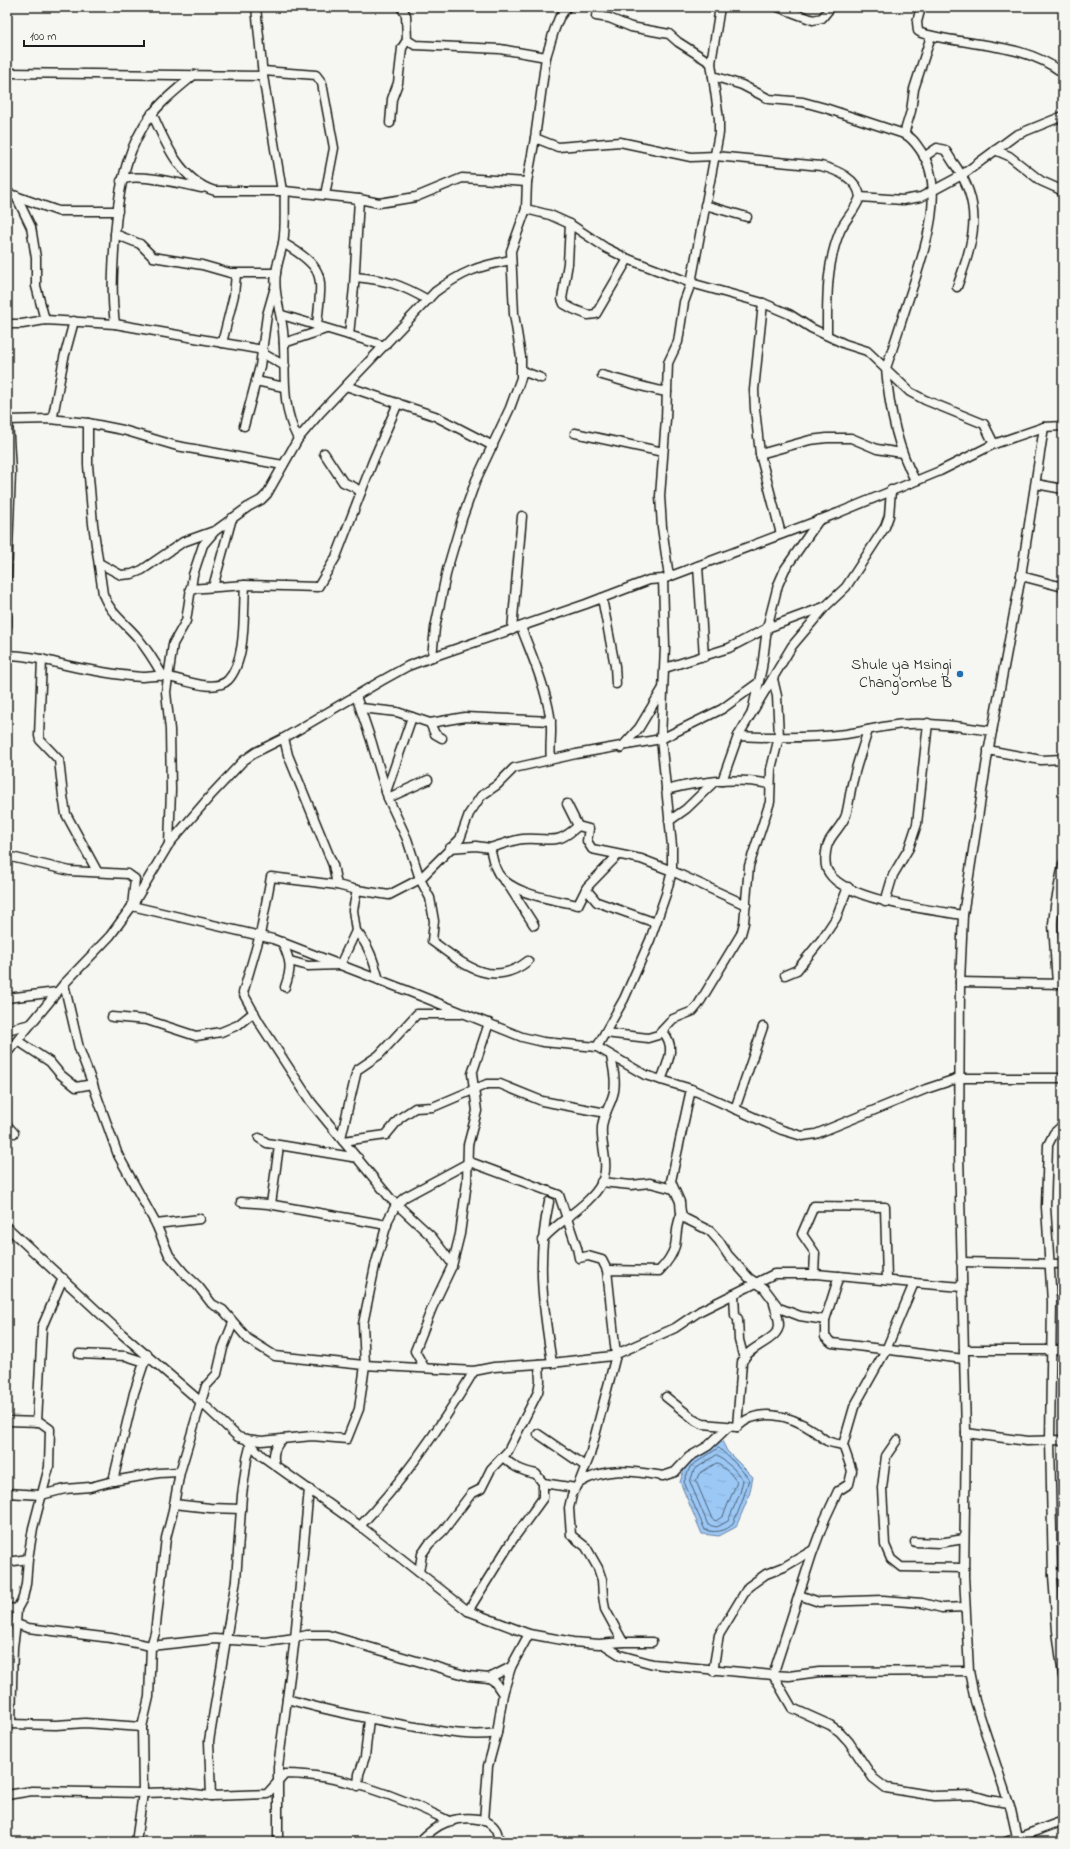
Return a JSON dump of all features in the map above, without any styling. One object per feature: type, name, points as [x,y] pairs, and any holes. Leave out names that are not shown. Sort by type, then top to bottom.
[{"type":"street","points":[[256,7],[263,73],[283,191],[283,243],[276,273],[276,285],[282,315],[285,366],[284,387],[287,411],[298,439]]},
{"type":"street","points":[[390,123],[392,99],[398,83],[402,48],[407,40],[406,15],[401,7]]},
{"type":"street","points":[[432,656],[435,628],[447,570],[472,493],[510,408],[521,378],[522,371],[514,314],[511,251],[526,209],[527,182],[535,138],[546,57],[556,24],[567,7]]},
{"type":"street","points":[[597,1047],[624,999],[656,923],[672,871],[661,739],[665,668],[666,578],[660,496],[668,363],[678,342],[684,302],[691,283],[719,133],[720,119],[711,63],[720,7]]},
{"type":"street","points":[[778,7],[814,20],[822,18],[831,7]]},
{"type":"street","points":[[921,7],[917,22],[918,30],[931,36],[995,46],[1022,52],[1053,66],[1063,73]]},
{"type":"street","points":[[596,16],[609,18],[631,27],[669,34],[678,42],[711,63]]},
{"type":"street","points":[[904,134],[911,110],[914,89],[931,36]]},
{"type":"street","points":[[407,40],[415,45],[500,49],[546,57]]},
{"type":"street","points":[[7,73],[194,75],[263,73],[316,75],[322,83],[334,148],[325,195]]},
{"type":"street","points":[[115,324],[112,296],[115,234],[121,182],[131,152],[142,127],[152,113],[194,75]]},
{"type":"street","points":[[713,76],[742,85],[769,99],[802,102],[904,134],[912,139],[930,167],[932,192],[930,226],[924,253],[886,368],[894,422],[902,453],[915,480]]},
{"type":"street","points":[[152,113],[165,144],[183,169],[195,181],[205,188]]},
{"type":"street","points":[[860,197],[903,200],[916,198],[932,192],[962,175],[1016,135],[1063,116]]},
{"type":"street","points":[[535,138],[558,146],[620,142],[691,157],[715,156],[829,168],[853,182],[857,186],[860,197],[840,231],[834,250],[827,298],[827,335]]},
{"type":"street","points":[[924,157],[937,148],[945,150],[962,175],[970,196],[973,228],[968,257],[957,287]]},
{"type":"street","points":[[995,150],[1009,156],[1041,181],[1059,188],[1063,192]]},
{"type":"street","points":[[121,182],[127,178],[154,178],[228,192],[283,191],[359,199],[379,203],[416,197],[462,178],[527,182]]},
{"type":"street","points":[[7,193],[58,211],[118,211]]},
{"type":"street","points":[[16,196],[31,226],[36,258],[36,286],[45,320]]},
{"type":"street","points":[[349,335],[355,276],[359,199]]},
{"type":"street","points":[[705,205],[747,217]]},
{"type":"street","points":[[526,209],[550,215],[570,224],[606,248],[628,259],[691,283],[764,303],[789,314],[811,328],[845,344],[867,351],[910,392],[925,400],[984,424],[994,444]]},
{"type":"street","points":[[570,224],[568,263],[562,292],[564,304],[588,315],[596,314],[628,259]]},
{"type":"street","points":[[115,234],[140,244],[153,257],[236,274],[276,273]]},
{"type":"street","points":[[283,243],[301,253],[312,263],[317,272],[321,287],[317,326]]},
{"type":"street","points":[[169,844],[172,790],[170,730],[165,676],[172,644],[186,621],[195,564],[203,545],[215,531],[248,506],[261,500],[298,439],[428,300],[451,280],[469,270],[486,264],[511,260]]},
{"type":"street","points":[[222,343],[234,295],[236,274]]},
{"type":"street","points":[[355,276],[381,279],[403,286],[428,300]]},
{"type":"street","points":[[244,426],[263,351],[267,315],[276,285]]},
{"type":"street","points":[[764,303],[754,390],[757,438],[781,534]]},
{"type":"street","points":[[282,315],[385,346]]},
{"type":"street","points":[[7,324],[22,324],[45,320],[115,324],[263,351],[285,366]]},
{"type":"street","points":[[50,419],[53,416],[64,358],[74,321]]},
{"type":"street","points":[[284,343],[326,329]]},
{"type":"street","points":[[522,371],[541,378]]},
{"type":"street","points":[[602,375],[625,380],[639,387],[667,392]]},
{"type":"street","points":[[256,381],[284,387]]},
{"type":"street","points":[[346,386],[436,416],[492,446]]},
{"type":"street","points":[[190,588],[245,585],[318,587],[336,557],[398,403]]},
{"type":"street","points":[[7,577],[11,472],[8,420],[50,419],[88,423],[123,430],[177,446],[283,465]]},
{"type":"street","points":[[88,423],[88,464],[93,524],[101,584],[105,602],[137,637],[165,676]]},
{"type":"street","points":[[7,1053],[64,984],[110,936],[132,906],[169,844],[242,761],[256,752],[284,738],[408,666],[432,656],[521,627],[649,580],[666,578],[819,520],[940,471],[994,444],[1044,427],[1063,426]]},
{"type":"street","points":[[1017,1837],[1008,1803],[983,1730],[969,1671],[964,1568],[966,1434],[959,1154],[960,982],[963,915],[988,750],[1021,576],[1044,427]]},
{"type":"street","points":[[575,433],[663,452]]},
{"type":"street","points":[[760,454],[810,440],[826,438],[851,438],[877,449],[902,453]]},
{"type":"street","points":[[324,453],[342,482],[361,492]]},
{"type":"street","points":[[1036,484],[1063,489]]},
{"type":"street","points":[[722,781],[738,736],[792,646],[826,606],[846,587],[885,528],[889,516],[891,490]]},
{"type":"street","points":[[512,630],[522,516]]},
{"type":"street","points":[[213,587],[232,518]]},
{"type":"street","points":[[752,714],[762,668],[767,628],[778,585],[785,569],[819,520]]},
{"type":"street","points":[[99,563],[120,576],[126,576],[142,570],[183,542],[215,531]]},
{"type":"street","points":[[698,566],[704,656]]},
{"type":"street","points":[[1021,576],[1063,587]]},
{"type":"street","points":[[7,655],[24,655],[100,672],[142,677],[165,676],[214,686],[226,682],[233,674],[241,646],[245,585]]},
{"type":"street","points":[[602,598],[615,666],[616,684]]},
{"type":"street","points":[[665,668],[729,648],[767,628],[826,606]]},
{"type":"street","points":[[7,616],[7,626]]},
{"type":"street","points":[[521,627],[540,678],[548,705],[551,722],[551,759]]},
{"type":"street","points":[[42,660],[40,740],[59,760],[66,814],[97,871]]},
{"type":"street","points":[[605,1033],[648,1038],[658,1035],[673,1019],[693,1010],[698,1005],[741,934],[746,905],[749,866],[770,802],[770,784],[774,753],[779,737],[777,696],[773,679]]},
{"type":"street","points":[[452,1266],[451,1262],[432,1237],[407,1213],[396,1205],[311,1102],[243,993],[260,935],[271,877],[337,885],[389,895],[420,879],[460,839],[470,814],[481,796],[497,785],[514,768],[601,749],[621,748],[661,739],[722,709],[758,683]]},
{"type":"street","points":[[621,748],[639,728],[664,686]]},
{"type":"street","points":[[356,696],[387,795],[407,839],[420,879],[430,898],[434,921],[432,941],[468,968],[480,972],[491,974],[510,971],[528,961]]},
{"type":"street","points":[[361,708],[397,712],[430,723],[465,717],[551,722]]},
{"type":"street","points":[[387,795],[412,717]]},
{"type":"street","points":[[430,723],[435,734],[442,738]]},
{"type":"street","points":[[738,736],[779,737],[845,734],[893,725],[928,723],[992,730]]},
{"type":"street","points":[[885,902],[893,875],[909,848],[916,830],[928,723]]},
{"type":"street","points":[[868,730],[853,780],[846,815],[828,843],[826,852],[828,873],[838,882],[885,902],[963,915]]},
{"type":"street","points":[[284,738],[288,756],[333,865],[337,885]]},
{"type":"street","points":[[988,750],[1040,760],[1063,759]]},
{"type":"street","points":[[387,795],[428,780]]},
{"type":"street","points":[[666,790],[684,785],[722,781],[754,781],[770,784]]},
{"type":"street","points":[[669,821],[686,809],[714,782]]},
{"type":"street","points":[[567,804],[578,826],[589,829],[587,841],[592,849],[641,859],[672,871],[746,905]]},
{"type":"street","points":[[450,848],[476,846],[490,848],[522,839],[559,840],[578,826]]},
{"type":"street","points":[[490,848],[496,871],[507,883],[534,925]]},
{"type":"street","points":[[507,883],[534,895],[578,905],[586,889],[618,855]]},
{"type":"street","points":[[7,856],[70,870],[123,873],[135,879],[132,906]]},
{"type":"street","points":[[960,982],[1060,984],[1053,924],[1063,864]]},
{"type":"street","points":[[785,975],[797,970],[822,939],[836,918],[848,887]]},
{"type":"street","points":[[586,889],[597,902],[656,923]]},
{"type":"street","points":[[340,965],[356,931],[353,910],[357,890]]},
{"type":"street","points":[[132,906],[260,935],[282,942],[522,1037],[543,1042],[597,1047],[645,1075],[691,1089],[782,1130],[802,1136],[816,1134],[926,1089],[959,1078],[1063,1078]]},
{"type":"street","points":[[356,931],[364,940],[374,961],[379,980]]},
{"type":"street","points":[[282,942],[290,961],[290,975],[285,987]]},
{"type":"street","points":[[290,961],[308,966],[340,965]]},
{"type":"street","points":[[64,984],[79,1048],[118,1156],[156,1224],[168,1255],[198,1286],[212,1304],[223,1310],[248,1339],[269,1354],[275,1356],[365,1365],[424,1367],[474,1371],[494,1367],[552,1364],[616,1355],[675,1328],[700,1311],[774,1274],[814,1274],[962,1287]]},
{"type":"street","points":[[7,998],[57,992]]},
{"type":"street","points":[[112,1017],[147,1020],[196,1036],[221,1032],[238,1025],[254,1012]]},
{"type":"street","points":[[342,1140],[357,1070],[379,1055],[418,1014],[464,1014]]},
{"type":"street","points":[[424,1367],[415,1351],[432,1308],[452,1266],[460,1234],[467,1182],[468,1145],[477,1111],[472,1074],[489,1023]]},
{"type":"street","points":[[7,1030],[31,1024]]},
{"type":"street","points":[[735,1109],[763,1027]]},
{"type":"street","points":[[661,1080],[669,1060],[671,1044],[668,1037],[662,1031]]},
{"type":"street","points":[[18,1041],[50,1062],[60,1074],[76,1087],[93,1084]]},
{"type":"street","points":[[542,1240],[591,1196],[602,1182],[605,1171],[605,1154],[602,1127],[614,1094],[612,1056]]},
{"type":"street","points":[[342,1140],[386,1135],[400,1118],[415,1108],[433,1107],[487,1084],[500,1084],[542,1101],[606,1113]]},
{"type":"street","points":[[691,1089],[671,1181],[673,1189],[680,1202],[679,1209],[681,1215],[710,1231],[728,1255],[756,1283],[764,1288],[779,1308],[788,1312],[825,1320]]},
{"type":"street","points":[[7,1125],[14,1133]]},
{"type":"street","points":[[1063,1125],[1054,1133],[1048,1152],[1046,1207],[1048,1264],[1052,1302],[1050,1350],[1050,1440],[1053,1575],[1057,1631],[1063,1676]]},
{"type":"street","points":[[259,1138],[267,1144],[358,1158]]},
{"type":"street","points":[[271,1204],[279,1146]]},
{"type":"street","points":[[7,1227],[63,1278],[146,1358],[201,1402],[238,1437],[249,1441],[312,1436],[347,1439],[359,1409],[365,1365],[363,1324],[375,1266],[387,1225],[396,1205],[421,1188],[470,1162],[559,1195],[579,1258],[588,1256],[602,1260],[607,1270],[616,1355],[593,1442],[585,1466],[572,1495],[569,1508],[570,1535],[586,1547],[598,1568],[602,1580],[602,1596],[605,1608],[623,1642]]},
{"type":"street","points":[[602,1182],[631,1185],[650,1183],[673,1189]]},
{"type":"street","points":[[241,1202],[271,1204],[387,1225]]},
{"type":"street","points":[[548,1202],[542,1240],[542,1291],[552,1364]]},
{"type":"street","points":[[814,1274],[815,1253],[802,1234],[814,1206],[885,1207],[887,1280]]},
{"type":"street","points":[[607,1270],[659,1271],[668,1260],[674,1247],[678,1220],[681,1215]]},
{"type":"street","points":[[156,1224],[200,1219]]},
{"type":"street","points":[[961,1262],[1063,1264]]},
{"type":"street","points":[[840,1276],[825,1320],[825,1337],[832,1343],[964,1359]]},
{"type":"street","points":[[37,1422],[42,1327],[63,1278]]},
{"type":"street","points":[[914,1282],[886,1350],[854,1406],[843,1445],[852,1471],[849,1484],[838,1491],[813,1550],[773,1675],[792,1708],[830,1725],[840,1732],[849,1742],[873,1778],[886,1788],[935,1796],[972,1795],[1008,1803]]},
{"type":"street","points":[[733,1427],[744,1358],[740,1340],[738,1319],[735,1314],[734,1294]]},
{"type":"street","points":[[744,1358],[774,1335],[778,1330],[779,1325],[774,1302]]},
{"type":"street","points":[[136,1842],[143,1793],[142,1728],[149,1697],[151,1646],[155,1633],[166,1538],[180,1472],[201,1402],[206,1386],[217,1374],[223,1348],[233,1323]]},
{"type":"street","points":[[964,1350],[1063,1350]]},
{"type":"street","points":[[79,1354],[146,1358]]},
{"type":"street","points":[[113,1481],[134,1393],[146,1358]]},
{"type":"street","points":[[419,1572],[422,1554],[429,1544],[443,1531],[471,1494],[481,1489],[491,1469],[508,1452],[538,1392],[540,1381],[539,1364]]},
{"type":"street","points":[[360,1526],[388,1493],[434,1433],[458,1399],[474,1371]]},
{"type":"street","points":[[666,1397],[696,1421],[710,1426],[733,1427]]},
{"type":"street","points":[[543,1483],[577,1486],[588,1477],[620,1470],[663,1476],[668,1475],[675,1472],[689,1457],[708,1446],[744,1420],[766,1415],[777,1415],[801,1423],[827,1441],[843,1445]]},
{"type":"street","points":[[7,1421],[37,1422],[50,1429],[49,1467],[41,1495],[28,1560],[23,1598],[18,1609],[13,1647],[9,1723],[56,1725],[85,1723],[142,1728]]},
{"type":"street","points":[[538,1434],[585,1466]]},
{"type":"street","points":[[966,1434],[1027,1441],[1063,1440]]},
{"type":"street","points":[[275,1465],[273,1459],[275,1447],[282,1439]]},
{"type":"street","points":[[897,1440],[886,1456],[882,1488],[885,1544],[891,1559],[901,1566],[964,1568]]},
{"type":"street","points":[[249,1441],[262,1456],[360,1526],[468,1611],[529,1634],[573,1642],[603,1644],[652,1642]]},
{"type":"street","points":[[211,1796],[210,1742],[225,1640],[236,1580],[241,1510],[249,1441]]},
{"type":"street","points":[[468,1611],[511,1542],[543,1498],[543,1483],[536,1474],[523,1471],[510,1464],[503,1457]]},
{"type":"street","points":[[7,1493],[41,1495],[65,1489],[90,1487],[113,1481],[159,1473],[180,1472]]},
{"type":"street","points":[[278,1842],[278,1783],[281,1740],[295,1638],[309,1489]]},
{"type":"street","points":[[174,1504],[241,1510]]},
{"type":"street","points":[[915,1542],[939,1543],[964,1539]]},
{"type":"street","points":[[712,1671],[719,1635],[748,1587],[766,1574],[784,1567],[813,1550]]},
{"type":"street","points":[[7,1562],[28,1560]]},
{"type":"street","points":[[1053,1575],[1063,1573]]},
{"type":"street","points":[[799,1595],[819,1602],[883,1600],[922,1603],[942,1608],[965,1607]]},
{"type":"street","points":[[7,1608],[18,1609]]},
{"type":"street","points":[[16,1624],[28,1628],[111,1638],[151,1646],[214,1640],[266,1642],[307,1635],[328,1635],[468,1676],[489,1678],[511,1667]]},
{"type":"street","points":[[484,1821],[488,1766],[497,1733],[503,1694],[511,1667],[529,1634]]},
{"type":"street","points":[[603,1644],[620,1655],[653,1664],[712,1671],[789,1676],[819,1672],[969,1671]]},
{"type":"street","points":[[489,1678],[498,1686],[503,1694]]},
{"type":"street","points":[[287,1699],[369,1719],[476,1735],[497,1733]]},
{"type":"street","points":[[358,1786],[359,1774],[365,1757],[369,1719]]},
{"type":"street","points":[[7,1795],[32,1791],[143,1793],[178,1792],[211,1796],[266,1794],[285,1774],[304,1774],[334,1779],[415,1804],[451,1822]]},
{"type":"street","points":[[419,1842],[429,1833],[451,1822],[464,1819],[484,1821],[495,1830],[500,1842]]},
{"type":"street","points":[[1006,1842],[1063,1821]]},
{"type":"water","points":[[722,1441],[727,1451],[753,1477],[749,1496],[736,1527],[719,1536],[702,1534],[680,1482],[686,1464]]},
{"type":"place","name":"Shule ya Msingi Chang'ombe B","points":[[960,674]]}]
